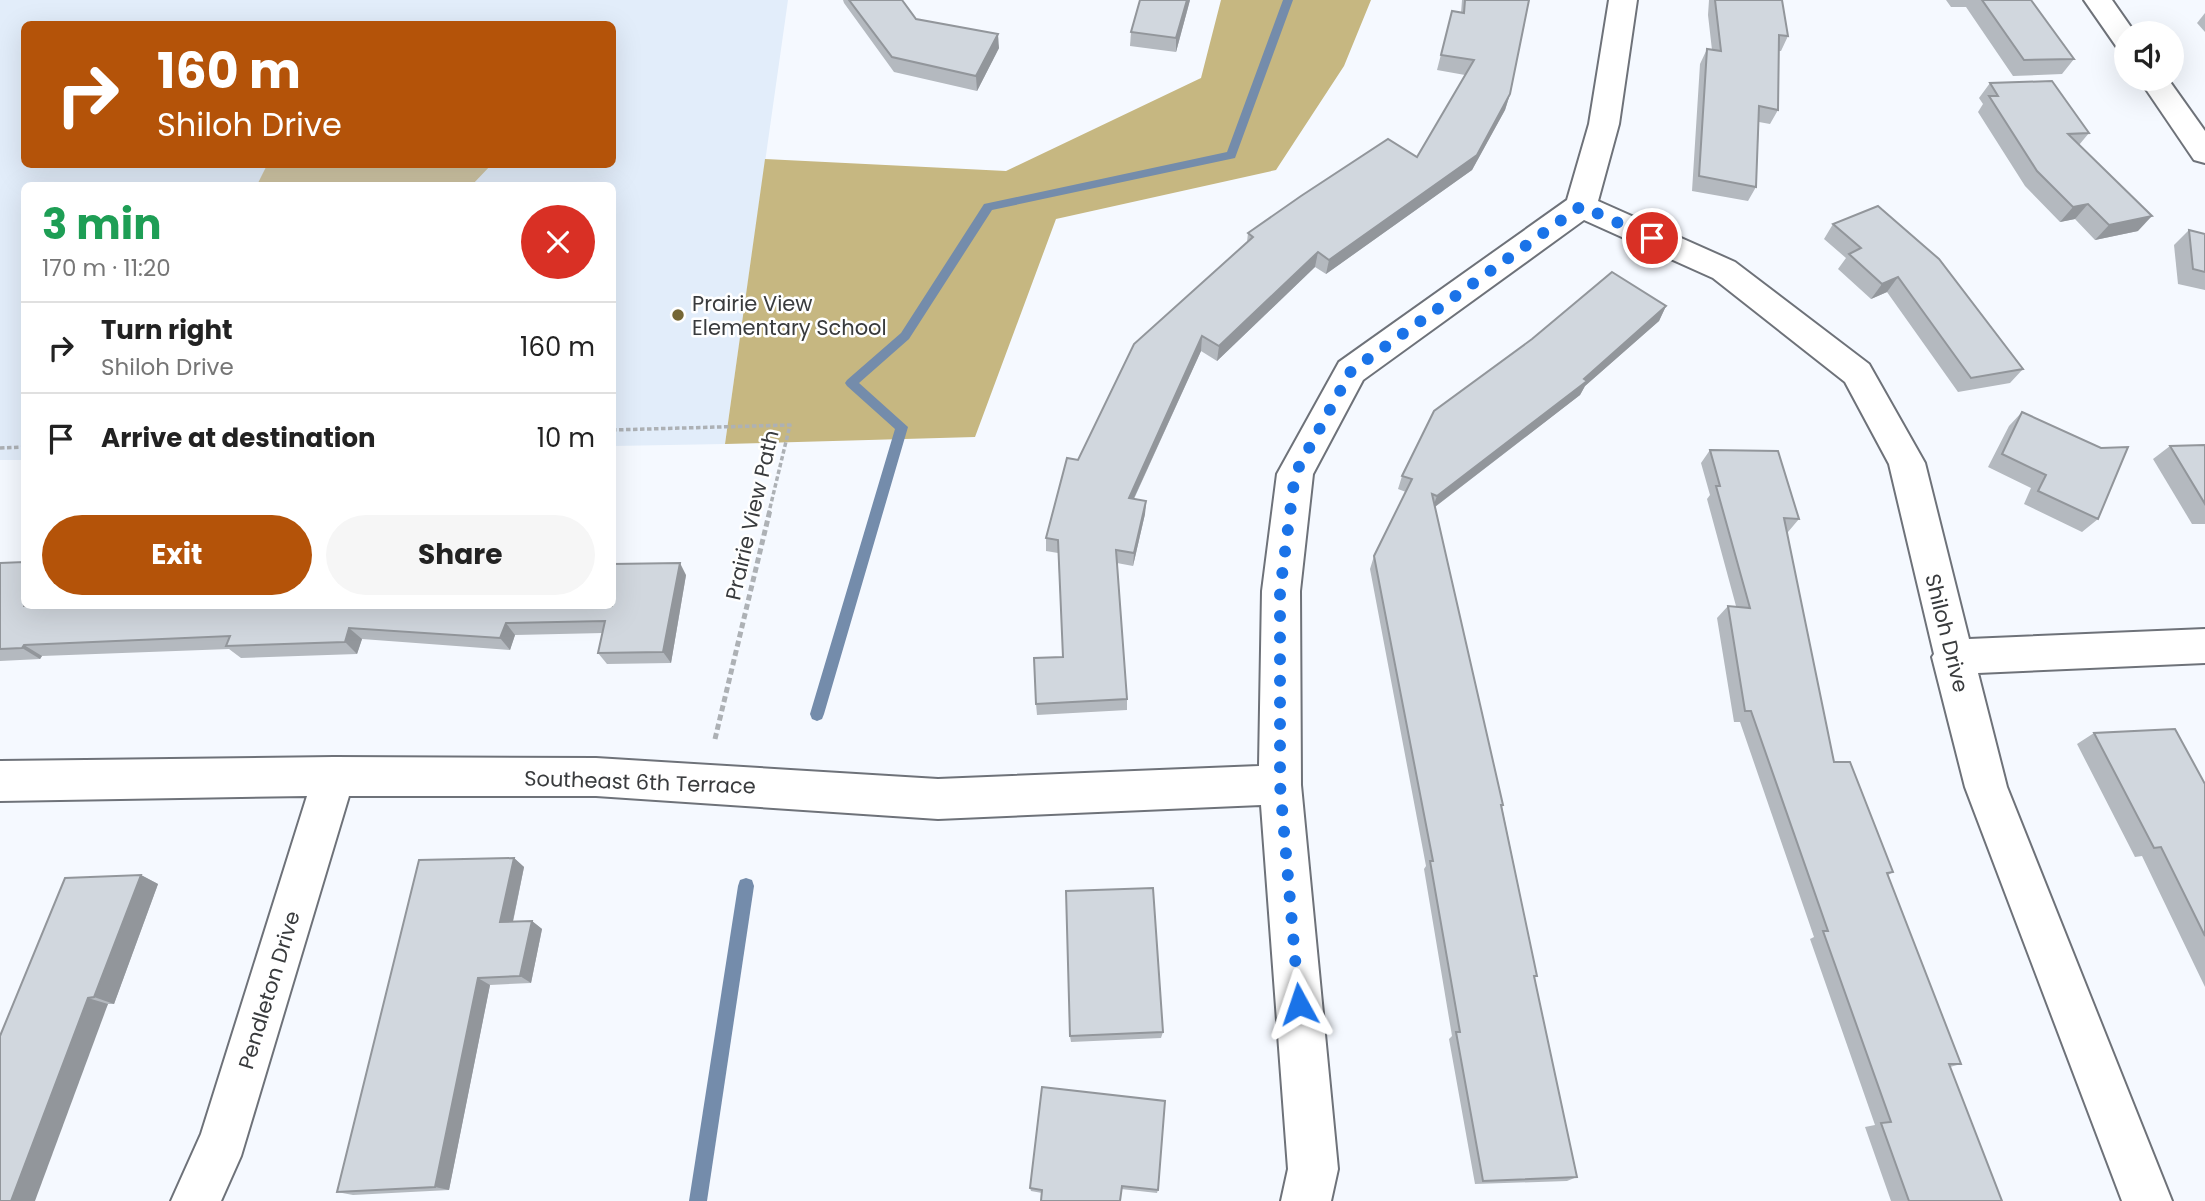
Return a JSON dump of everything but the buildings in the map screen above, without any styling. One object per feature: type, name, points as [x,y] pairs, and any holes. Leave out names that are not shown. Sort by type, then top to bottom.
[{"type":"street","points":[[1306,1201],[1313,1169],[1280,785],[1280,591],[1295,474],[1351,371],[1581,206],[1604,124],[1623,0]]},
{"type":"street","points":[[2098,0],[2114,23]]},
{"type":"street","points":[[2161,91],[2205,153]]},
{"type":"street","name":"Shiloh Drive","points":[[1581,206],[1724,270],[1857,373],[1907,463],[1986,788],[2147,1201]]},
{"type":"street","points":[[1952,657],[2205,646]]},
{"type":"street","name":"Southeast 6th Terrace","points":[[0,781],[334,776],[596,778],[938,799],[1280,785]]},
{"type":"street","name":"Pendleton Drive","points":[[196,1201],[224,1139],[334,776]]},
{"type":"path","name":"Prairie View Path","points":[[616,430],[790,425],[703,784]]},
{"type":"path","points":[[0,448],[21,447]]},
{"type":"shaded area","name":"Prairie View Elementary School","points":[[0,0],[788,0],[725,444],[616,446],[616,182],[21,182],[21,460],[0,460]]},
{"type":"shaded area","points":[[1221,0],[1371,0],[1344,66],[1276,170],[1056,219],[975,437],[725,444],[765,159],[1006,171],[1201,78]]},
{"type":"shaded area","points":[[265,168],[488,168],[475,182],[258,182]]},
{"type":"waterway","points":[[817,714],[902,427],[851,383],[905,336],[988,207],[1231,155],[1288,0]]},
{"type":"waterway","points":[[698,1201],[746,886]]},
{"type":"place","name":"Prairie View Elementary School","points":[[678,315]]},
{"type":"route","points":[[1299,1004],[1280,785],[1280,591],[1295,474],[1351,371],[1581,206],[1652,238]]}]
